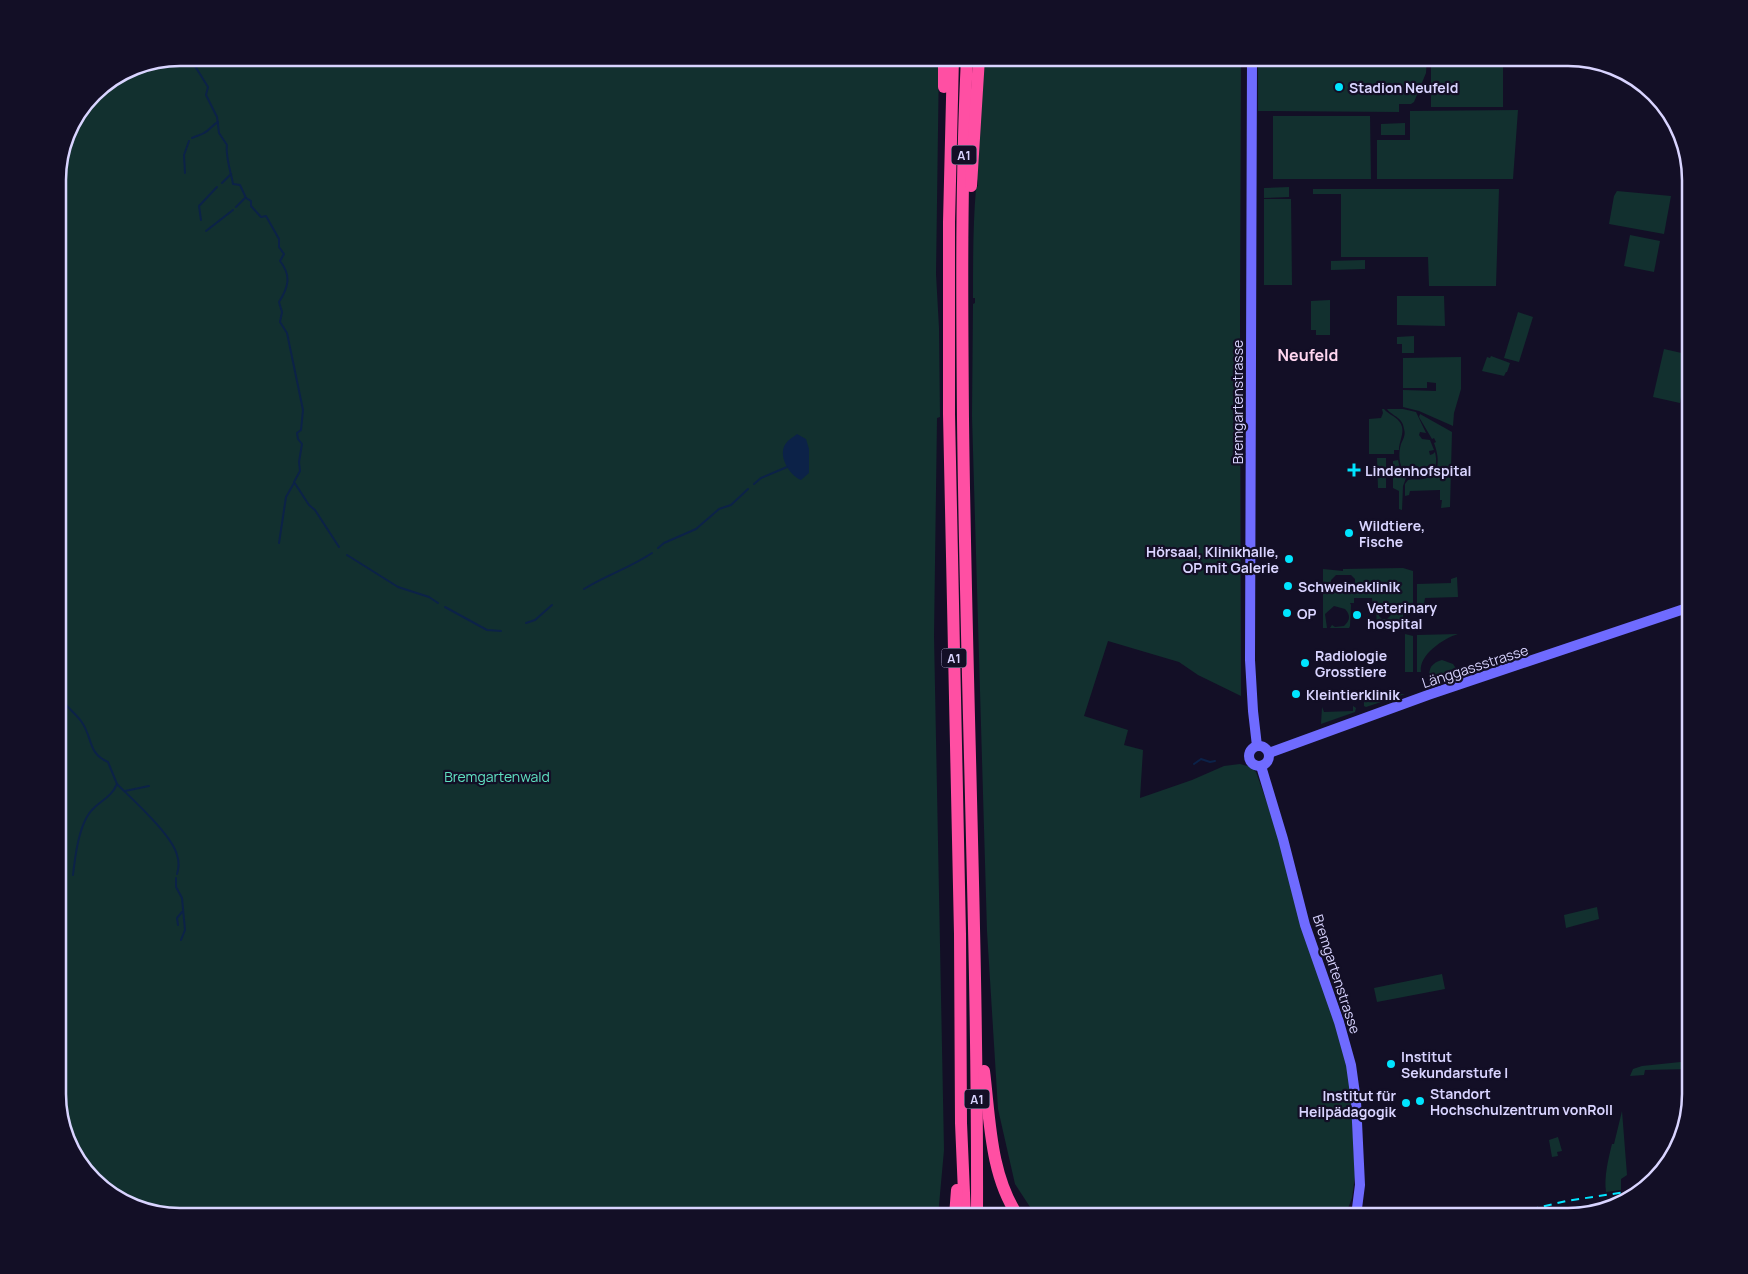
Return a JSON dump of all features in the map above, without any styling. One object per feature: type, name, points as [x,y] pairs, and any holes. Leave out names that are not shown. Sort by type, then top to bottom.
[{"type":"highway","points":[[944,66],[944,104],[950,156]]},
{"type":"highway","name":"A1","points":[[953,66],[950,156],[949,414],[960,934],[961,1123],[965,1208]]},
{"type":"highway","name":"A1","points":[[967,66],[962,252],[964,516],[976,1027],[977,1208]]},
{"type":"highway","points":[[962,252],[970,213],[978,66]]},
{"type":"highway","points":[[976,1027],[996,1162],[1007,1195],[1014,1208]]},
{"type":"highway","points":[[956,1208],[961,1123]]},
{"type":"main road","name":"Bremgartenstrasse","points":[[1252,66],[1250,660],[1257,746]]},
{"type":"main road","name":"Länggassstrasse","points":[[1269,753],[1428,695],[1682,610]]},
{"type":"main road","points":[[1257,746],[1266,748],[1269,753],[1269,760],[1261,766],[1252,764],[1250,752],[1257,746]]},
{"type":"main road","name":"Bremgartenstrasse","points":[[1261,766],[1310,940],[1339,1022],[1351,1065],[1356,1101],[1361,1208]]},
{"type":"main road","name":"Bremgartenstrasse","points":[[1358,1208],[1360,1196]]},
{"type":"green space","name":"Bremgartenwald","points":[[173,66],[939,66],[936,274],[940,417],[937,418],[934,636],[944,1150],[939,1208],[180,1208],[151,1204],[123,1192],[105,1179],[90,1163],[75,1137],[66,1101],[66,173],[72,144],[85,117],[117,85],[144,72]]},
{"type":"green space","points":[[984,66],[1241,66],[1241,696],[1198,675],[1179,662],[1108,641],[1084,716],[1128,730],[1124,745],[1143,750],[1140,798],[1192,780],[1224,766],[1240,764],[1251,767],[1256,772],[1276,828],[1347,1059],[1355,1176],[1352,1198],[1348,1208],[1031,1208],[1015,1184],[998,1109],[987,931],[972,416],[973,304],[975,303],[975,298],[973,298],[974,216],[976,188],[978,186],[976,177]]},
{"type":"green space","name":"Stadion Neufeld","points":[[1258,66],[1426,66],[1426,73],[1414,102],[1411,104],[1399,104],[1399,112],[1258,111]]},
{"type":"green space","points":[[1431,66],[1503,66],[1503,107],[1431,107]]},
{"type":"green space","points":[[1518,110],[1513,179],[1377,179],[1377,140],[1410,140],[1410,111]]},
{"type":"green space","points":[[1273,116],[1370,116],[1371,179],[1273,179]]},
{"type":"green space","points":[[1405,123],[1405,135],[1381,135],[1381,124]]},
{"type":"green space","points":[[1289,187],[1289,197],[1264,198],[1264,188]]},
{"type":"green space","points":[[1313,189],[1499,189],[1496,286],[1429,286],[1428,257],[1341,257],[1341,194],[1313,194]]},
{"type":"green space","points":[[1617,191],[1671,196],[1664,234],[1609,224],[1614,196]]},
{"type":"green space","points":[[1264,199],[1291,199],[1292,285],[1264,285]]},
{"type":"green space","points":[[1630,235],[1660,241],[1654,272],[1624,266]]},
{"type":"green space","points":[[1365,260],[1365,269],[1331,270],[1331,261]]},
{"type":"green space","points":[[1397,296],[1444,296],[1445,326],[1397,325]]},
{"type":"green space","points":[[1330,300],[1330,335],[1316,335],[1316,330],[1311,330],[1311,301]]},
{"type":"green space","points":[[1518,312],[1533,317],[1519,362],[1504,358]]},
{"type":"green space","points":[[1414,336],[1414,353],[1402,353],[1402,344],[1397,344],[1397,337]]},
{"type":"green space","points":[[1664,349],[1682,353],[1682,392],[1680,403],[1653,397]]},
{"type":"green space","points":[[1491,356],[1510,363],[1504,376],[1482,371],[1487,357],[1490,358]]},
{"type":"green space","points":[[1461,357],[1461,389],[1454,413],[1453,426],[1419,411],[1403,407],[1403,390],[1436,391],[1436,383],[1427,382],[1427,388],[1403,388],[1403,358]]},
{"type":"green space","points":[[1382,409],[1395,418],[1402,427],[1399,450],[1394,450],[1394,454],[1369,454],[1369,419],[1381,418]]},
{"type":"green space","points":[[1387,409],[1403,409],[1416,412],[1426,433],[1420,432],[1419,435],[1422,439],[1430,440],[1434,450],[1429,451],[1430,455],[1435,452],[1436,465],[1429,475],[1414,477],[1404,471],[1401,466],[1400,452],[1405,431],[1402,422]]},
{"type":"green space","points":[[1420,414],[1452,432],[1450,507],[1441,508],[1440,490],[1410,491],[1409,495],[1405,496],[1405,484],[1408,480],[1429,477],[1438,465],[1434,443],[1436,442],[1434,438],[1432,439],[1419,417]]},
{"type":"green space","points":[[1377,458],[1386,458],[1386,488],[1378,488]]},
{"type":"green space","points":[[1398,460],[1400,469],[1406,478],[1403,486],[1402,510],[1399,509],[1399,491],[1393,488],[1393,461]]},
{"type":"green space","points":[[1403,568],[1413,571],[1413,614],[1403,614],[1403,628],[1377,628],[1376,609],[1381,607],[1379,616],[1382,619],[1387,619],[1391,615],[1390,605],[1373,607],[1372,598],[1354,598],[1354,603],[1350,603],[1349,628],[1330,628],[1332,625],[1335,627],[1344,626],[1349,618],[1345,609],[1334,606],[1325,614],[1327,628],[1323,628],[1323,569],[1343,571],[1343,569]],"holes":[[[1336,575],[1351,575],[1355,579],[1355,589],[1351,593],[1335,593],[1331,589],[1331,580]]]},
{"type":"green space","points":[[1457,577],[1458,597],[1425,598],[1424,604],[1417,604],[1417,584],[1451,583],[1451,579]]},
{"type":"green space","points":[[1405,634],[1413,636],[1413,672],[1405,672]]},
{"type":"green space","points":[[1458,634],[1446,639],[1433,648],[1424,659],[1421,672],[1417,672],[1417,635]]},
{"type":"green space","points":[[1442,660],[1453,664],[1461,676],[1433,685],[1429,673],[1430,670],[1434,664]]},
{"type":"green space","points":[[1374,694],[1405,694],[1366,707],[1364,706],[1364,700],[1374,699]]},
{"type":"green space","points":[[1353,706],[1356,708],[1355,712],[1321,724],[1322,707],[1324,712],[1353,711]]},
{"type":"green space","points":[[1597,907],[1599,919],[1566,928],[1564,915]]},
{"type":"green space","points":[[1442,974],[1445,989],[1377,1002],[1374,988]]},
{"type":"green space","points":[[1682,1062],[1682,1069],[1645,1070],[1644,1075],[1630,1076],[1633,1069],[1642,1066]]},
{"type":"green space","points":[[1622,1111],[1627,1175],[1621,1179],[1621,1190],[1606,1192],[1608,1162]]},
{"type":"green space","points":[[1558,1137],[1562,1151],[1557,1152],[1558,1156],[1552,1157],[1549,1140]]},
{"type":"water","points":[[797,434],[806,439],[809,449],[809,473],[801,480],[792,474],[783,458],[784,447]]},
{"type":"waterway","points":[[195,66],[208,87],[206,95],[217,117],[219,133],[227,145],[227,159],[233,184],[240,185],[246,198],[251,201],[251,206],[261,217],[266,216],[279,239],[279,247],[284,254],[280,261],[284,266],[287,282],[285,292],[279,302],[282,312],[280,322],[287,333],[303,410],[301,430],[297,433],[298,439],[302,444],[299,462],[300,471],[294,482],[339,547]]},
{"type":"waterway","points":[[192,138],[206,132],[218,122]]},
{"type":"waterway","points":[[185,173],[184,155],[189,141]]},
{"type":"waterway","points":[[222,183],[231,174]]},
{"type":"waterway","points":[[201,220],[199,206],[217,187]]},
{"type":"waterway","points":[[236,207],[245,198]]},
{"type":"waterway","points":[[206,231],[233,210]]},
{"type":"waterway","points":[[754,484],[761,478],[787,467]]},
{"type":"waterway","points":[[279,543],[286,497],[294,483]]},
{"type":"waterway","points":[[658,548],[664,543],[696,529],[719,509],[731,505],[748,489]]},
{"type":"waterway","points":[[584,589],[652,553]]},
{"type":"waterway","points":[[347,555],[398,587],[429,597],[438,603]]},
{"type":"waterway","points":[[526,623],[535,620],[552,605]]},
{"type":"waterway","points":[[445,607],[487,630],[501,631]]},
{"type":"waterway","points":[[66,705],[85,727],[93,749],[101,758],[108,762],[117,784],[110,795],[93,809],[84,822],[78,840],[73,875]]},
{"type":"waterway","points":[[1194,764],[1201,759],[1210,762],[1215,761]]},
{"type":"waterway","points":[[117,784],[168,838],[178,857],[177,874]]},
{"type":"waterway","points":[[125,791],[149,786]]},
{"type":"waterway","points":[[176,878],[176,887],[182,898],[185,930],[181,940]]},
{"type":"waterway","points":[[178,925],[177,918],[182,912]]},
{"type":"railway","points":[[1537,1208],[1566,1201],[1625,1192]]},
{"type":"place","name":"Stadion Neufeld","points":[[1339,87]]},
{"type":"place","name":"Lindenhofspital","points":[[1354,470]]},
{"type":"place","name":"Wildtiere, Fische","points":[[1349,533]]},
{"type":"place","name":"Hörsaal, Klinikhalle, OP mit Galerie","points":[[1289,559]]},
{"type":"place","name":"Schweineklinik","points":[[1288,586]]},
{"type":"place","name":"OP","points":[[1287,613]]},
{"type":"place","name":"Veterinary hospital","points":[[1357,615]]},
{"type":"place","name":"Radiologie Grosstiere","points":[[1305,663]]},
{"type":"place","name":"Kleintierklinik","points":[[1296,694]]},
{"type":"place","name":"Institut Sekundarstufe I","points":[[1391,1064]]},
{"type":"place","name":"Standort Hochschulzentrum vonRoll","points":[[1420,1101]]},
{"type":"place","name":"Institut für Heilpädagogik","points":[[1406,1103]]},
{"type":"district","name":"Neufeld","points":[[1308,355]]}]
